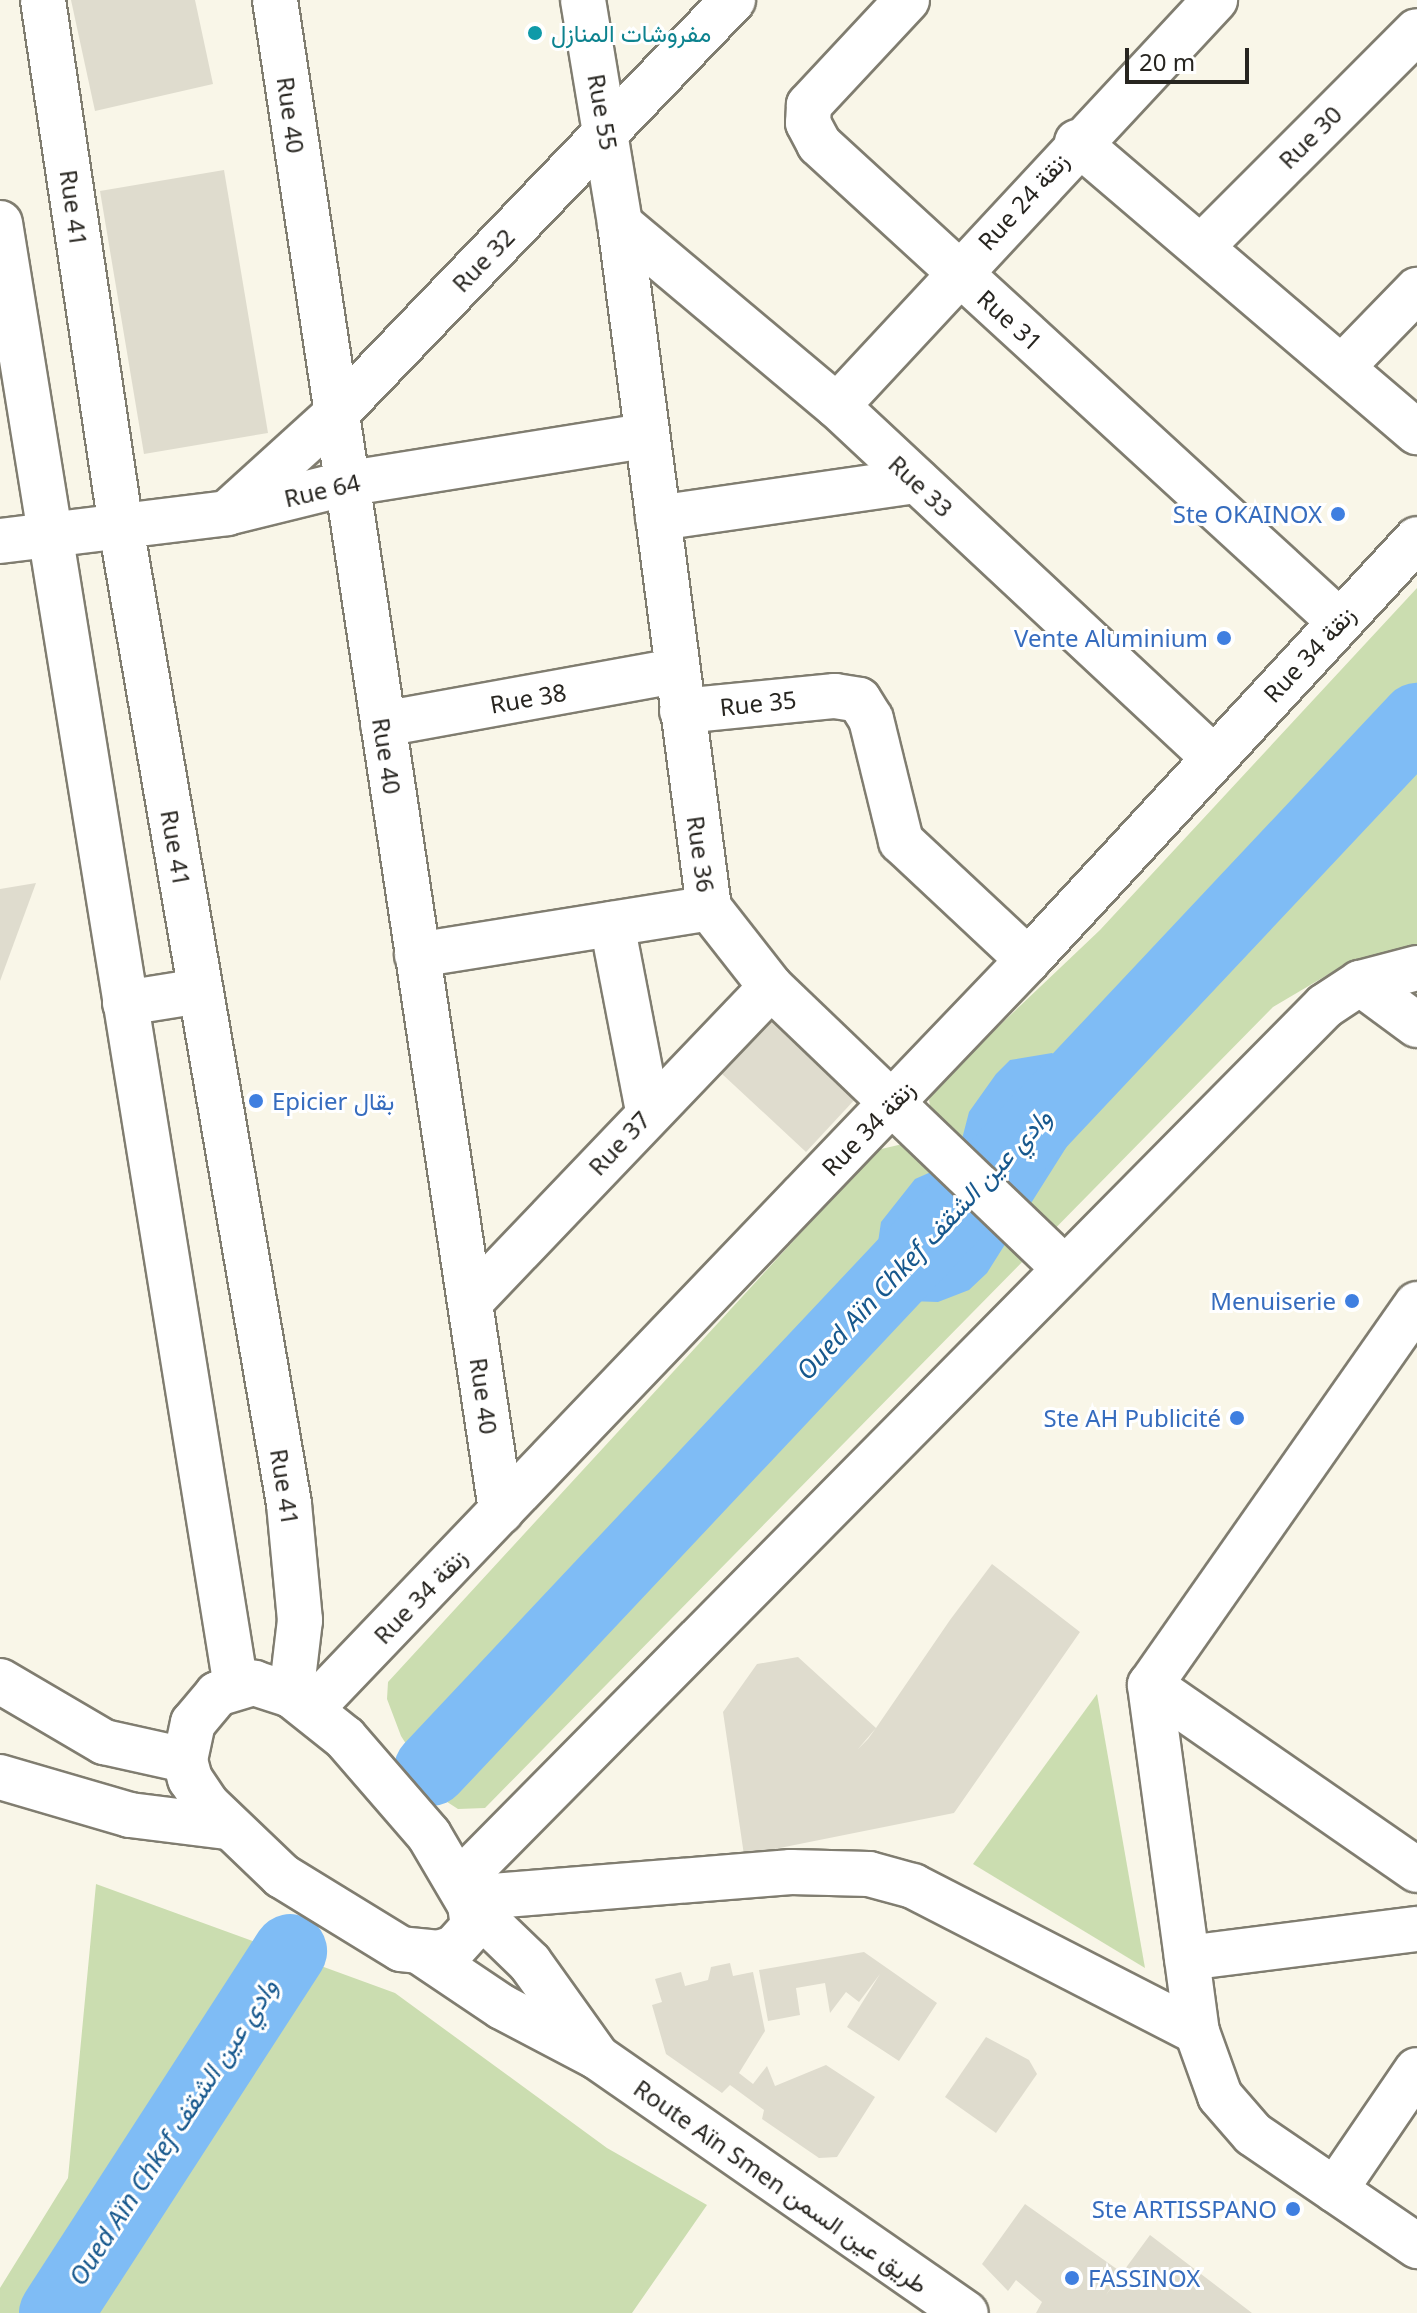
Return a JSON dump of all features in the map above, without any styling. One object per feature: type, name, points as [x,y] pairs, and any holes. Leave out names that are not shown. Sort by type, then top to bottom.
[{"type":"street","name":"Rue 41","points":[[43,0],[121,527],[297,1568],[301,1702]]},
{"type":"street","name":"Rue 40","points":[[275,0],[333,417],[383,724],[501,1511]]},
{"type":"street","name":"Rue 55","points":[[583,0],[607,130],[620,224]]},
{"type":"street","name":"Rue 32","points":[[227,513],[333,417],[733,0]]},
{"type":"street","name":"Rue 31","points":[[907,0],[817,94],[808,123],[819,144],[1339,621]]},
{"type":"street","name":"Rue 24 زنقة","points":[[837,406],[1077,142],[1215,0]]},
{"type":"street","name":"Rue 30","points":[[1204,244],[1417,31]]},
{"type":"street","points":[[1077,142],[1204,244],[1417,432]]},
{"type":"street","points":[[0,223],[48,536],[236,1686]]},
{"type":"street","name":"Rue 33","points":[[620,224],[837,406],[1214,758]]},
{"type":"street","name":"Rue 36","points":[[620,224],[644,436],[658,518],[678,691],[709,908],[771,987],[894,1101],[1062,1266]]},
{"type":"street","points":[[1344,365],[1417,290]]},
{"type":"street","name":"Rue 64","points":[[0,541],[227,513],[344,484],[644,436]]},
{"type":"street","points":[[658,518],[916,481]]},
{"type":"street","name":"Rue 34 زنقة","points":[[301,1702],[501,1511],[1028,960],[1417,539]]},
{"type":"street","name":"Rue 38","points":[[383,724],[678,691]]},
{"type":"street","name":"Rue 35","points":[[678,691],[835,696],[859,700],[871,719],[901,841],[1028,960]]},
{"type":"street","points":[[417,955],[709,908]]},
{"type":"street","points":[[612,924],[648,1111]]},
{"type":"street","points":[[466,1894],[1062,1266],[1325,1006],[1360,983],[1417,968]]},
{"type":"street","points":[[1360,983],[1417,1025]]},
{"type":"street","name":"Rue 37","points":[[471,1301],[648,1111],[771,987]]},
{"type":"street","points":[[125,1003],[200,991]]},
{"type":"street","points":[[1417,1304],[1150,1685],[1197,2032],[1220,2096],[1234,2115],[1417,2246]]},
{"type":"street","points":[[0,1681],[104,1742],[185,1760],[186,1741],[203,1707],[236,1686],[254,1683],[301,1702]]},
{"type":"street","points":[[1150,1685],[1417,1870]]},
{"type":"street","name":"Route Aïn Smen طريق عين السمن","points":[[301,1702],[372,1765],[466,1894],[530,1963],[597,2057]]},
{"type":"street","name":"Route Aïn Smen طريق عين السمن","points":[[185,1760],[190,1779],[226,1827],[282,1876],[401,1949],[423,1954],[502,2007],[597,2057],[966,2313]]},
{"type":"street","points":[[0,1777],[130,1815],[226,1827]]},
{"type":"street","points":[[466,1894],[791,1872],[869,1874],[913,1886],[1197,2032]]},
{"type":"street","points":[[423,1954],[439,1953],[465,1939],[473,1927],[466,1894]]},
{"type":"street","points":[[1187,1958],[1417,1929]]},
{"type":"street","points":[[1335,2190],[1417,2070]]},
{"type":"green space","points":[[1417,588],[1417,947],[1339,968],[1273,1007],[485,1808],[458,1809],[441,1798],[401,1736],[387,1699],[388,1682],[877,1150],[907,1143],[932,1117],[929,1100],[938,1084],[1100,930]]},
{"type":"green space","points":[[1097,1694],[1145,1968],[973,1864]]},
{"type":"green space","points":[[96,1884],[395,1993],[607,2148],[707,2205],[632,2313],[0,2313],[0,2288],[68,2178]]},
{"type":"water","points":[[1052,1053],[1086,1080],[1081,1124],[987,1273],[969,1290],[938,1302],[909,1301],[882,1289],[873,1276],[881,1222],[915,1179],[931,1172],[962,1139],[969,1112],[1010,1060]]},
{"type":"building","points":[[71,0],[195,0],[213,84],[95,111]]},
{"type":"building","points":[[224,170],[268,433],[144,454],[100,191]]},
{"type":"building","points":[[36,883],[0,981],[0,889]]},
{"type":"building","points":[[774,1017],[858,1096],[806,1152],[721,1073]]},
{"type":"building","points":[[992,1564],[1080,1632],[954,1813],[744,1855],[723,1712],[757,1664],[798,1657],[876,1728]]},
{"type":"building","points":[[864,1952],[937,2003],[899,2061],[847,2027],[880,1974],[859,2002],[846,1992],[830,2013],[825,1983],[796,1988],[800,2015],[768,2021],[759,1970]]},
{"type":"building","points":[[730,1963],[733,1976],[753,1972],[765,2031],[739,2073],[753,2084],[767,2066],[775,2086],[826,2065],[875,2097],[837,2157],[819,2158],[762,2119],[764,2110],[730,2085],[722,2093],[666,2054],[652,2005],[662,2002],[655,1979],[681,1972],[685,1986],[708,1980],[711,1967]]},
{"type":"building","points":[[986,2037],[1029,2060],[1037,2074],[996,2133],[945,2097]]},
{"type":"building","points":[[1025,2204],[1121,2272],[1106,2295],[1150,2235],[1252,2313],[1036,2313],[1042,2302],[1016,2280],[1008,2291],[982,2264]]},
{"type":"waterway","name":"Oued Aïn Chkef وادي عين الشقف","points":[[431,1769],[1417,720]]},
{"type":"waterway","name":"Oued Aïn Chkef وادي عين الشقف","points":[[56,2313],[290,1951]]},
{"type":"place","name":"مفروشات المنازل","points":[[535,33]]},
{"type":"place","name":"Ste OKAINOX","points":[[1338,514]]},
{"type":"place","name":"Vente Aluminium","points":[[1224,638]]},
{"type":"place","name":"Epicier بقال","points":[[256,1101]]},
{"type":"place","name":"Menuiserie","points":[[1352,1301]]},
{"type":"place","name":"Ste AH Publicité","points":[[1237,1418]]},
{"type":"place","name":"Ste ARTISSPANO","points":[[1293,2209]]},
{"type":"place","name":"FASSINOX","points":[[1072,2278]]}]
